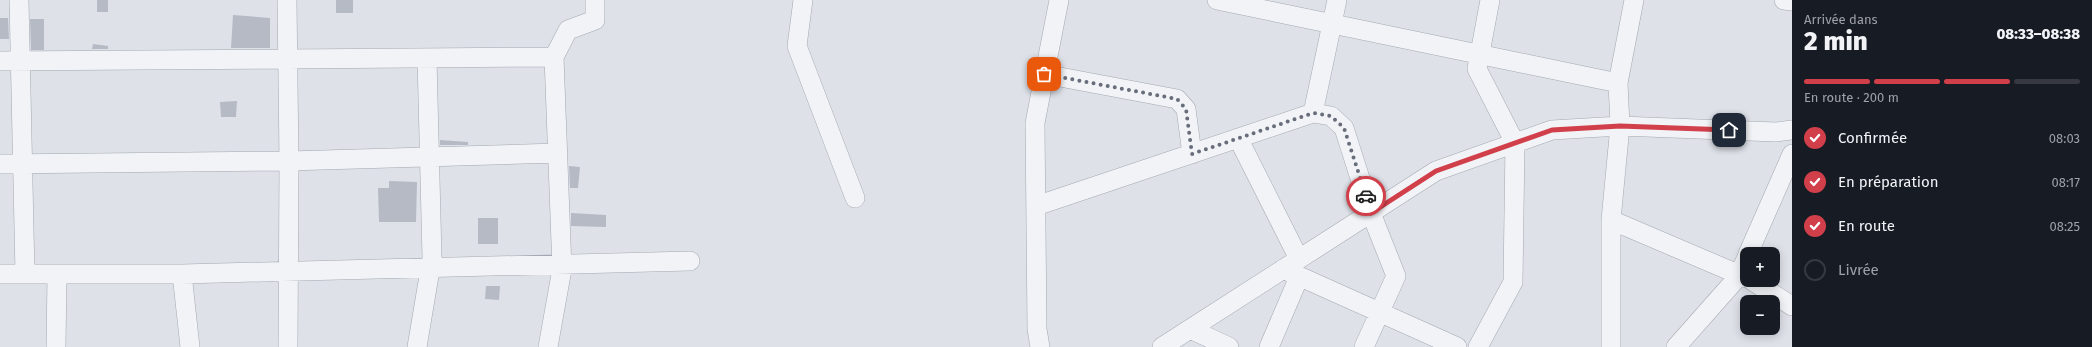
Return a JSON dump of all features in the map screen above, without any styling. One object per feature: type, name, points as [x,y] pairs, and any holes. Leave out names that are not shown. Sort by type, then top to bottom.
[{"type":"street","points":[[19,0],[25,274]]},
{"type":"street","points":[[287,0],[289,161],[288,347]]},
{"type":"street","points":[[548,347],[562,264],[554,57],[568,30],[595,20],[595,0]]},
{"type":"street","points":[[803,0],[796,46],[855,198]]},
{"type":"street","points":[[1040,347],[1037,328],[1035,123],[1059,0]]},
{"type":"street","points":[[1217,0],[1618,83]]},
{"type":"street","points":[[1313,113],[1337,0]]},
{"type":"street","points":[[1478,347],[1513,282],[1515,143],[1477,69],[1490,0]]},
{"type":"street","points":[[1612,347],[1611,220],[1620,126],[1618,83],[1634,0]]},
{"type":"street","points":[[1784,0],[1792,1]]},
{"type":"street","points":[[0,61],[554,57]]},
{"type":"street","points":[[417,347],[432,258],[426,58]]},
{"type":"street","points":[[1044,74],[1177,99],[1186,109],[1192,154]]},
{"type":"street","points":[[1036,206],[1313,113],[1331,116],[1344,128],[1371,213],[1396,276],[1364,347]]},
{"type":"street","points":[[1162,347],[1294,268],[1371,213],[1436,171],[1552,130],[1620,126],[1776,132],[1792,130]]},
{"type":"street","points":[[1238,138],[1294,268],[1379,312],[1457,347]]},
{"type":"street","points":[[0,164],[289,161],[558,153]]},
{"type":"street","points":[[1752,247],[1785,188],[1792,154]]},
{"type":"street","points":[[1611,220],[1740,270]]},
{"type":"street","points":[[0,274],[182,274],[690,261]]},
{"type":"street","points":[[1269,347],[1294,268]]},
{"type":"street","points":[[56,347],[57,274]]},
{"type":"street","points":[[182,274],[190,347]]},
{"type":"street","points":[[1676,347],[1740,278]]},
{"type":"street","points":[[1766,287],[1792,306]]},
{"type":"street","points":[[1190,329],[1229,347]]},
{"type":"building","points":[[97,0],[108,0],[108,12],[97,12]]},
{"type":"building","points":[[336,0],[353,0],[353,13],[336,13]]},
{"type":"building","points":[[233,15],[270,18],[270,48],[231,48]]},
{"type":"building","points":[[0,18],[8,18],[9,39],[0,39]]},
{"type":"building","points":[[30,19],[44,19],[44,50],[31,50]]},
{"type":"building","points":[[93,44],[108,46],[108,49],[92,49]]},
{"type":"building","points":[[237,101],[236,117],[221,117],[220,102]]},
{"type":"building","points":[[440,140],[468,142],[468,145],[440,145]]},
{"type":"building","points":[[569,166],[580,167],[578,188],[570,188]]},
{"type":"building","points":[[389,181],[417,182],[416,222],[379,222],[378,188],[389,188]]},
{"type":"building","points":[[571,213],[606,215],[606,227],[571,226]]},
{"type":"building","points":[[478,218],[498,218],[498,244],[478,244]]},
{"type":"building","points":[[486,286],[500,286],[499,300],[485,299]]},
{"type":"way so far","points":[[1044,74],[1177,99],[1186,109],[1192,154],[1313,113],[1331,116],[1344,128],[1366,196]]},
{"type":"route","points":[[1366,196],[1371,213],[1436,171],[1552,130],[1620,126],[1729,130]]}]
